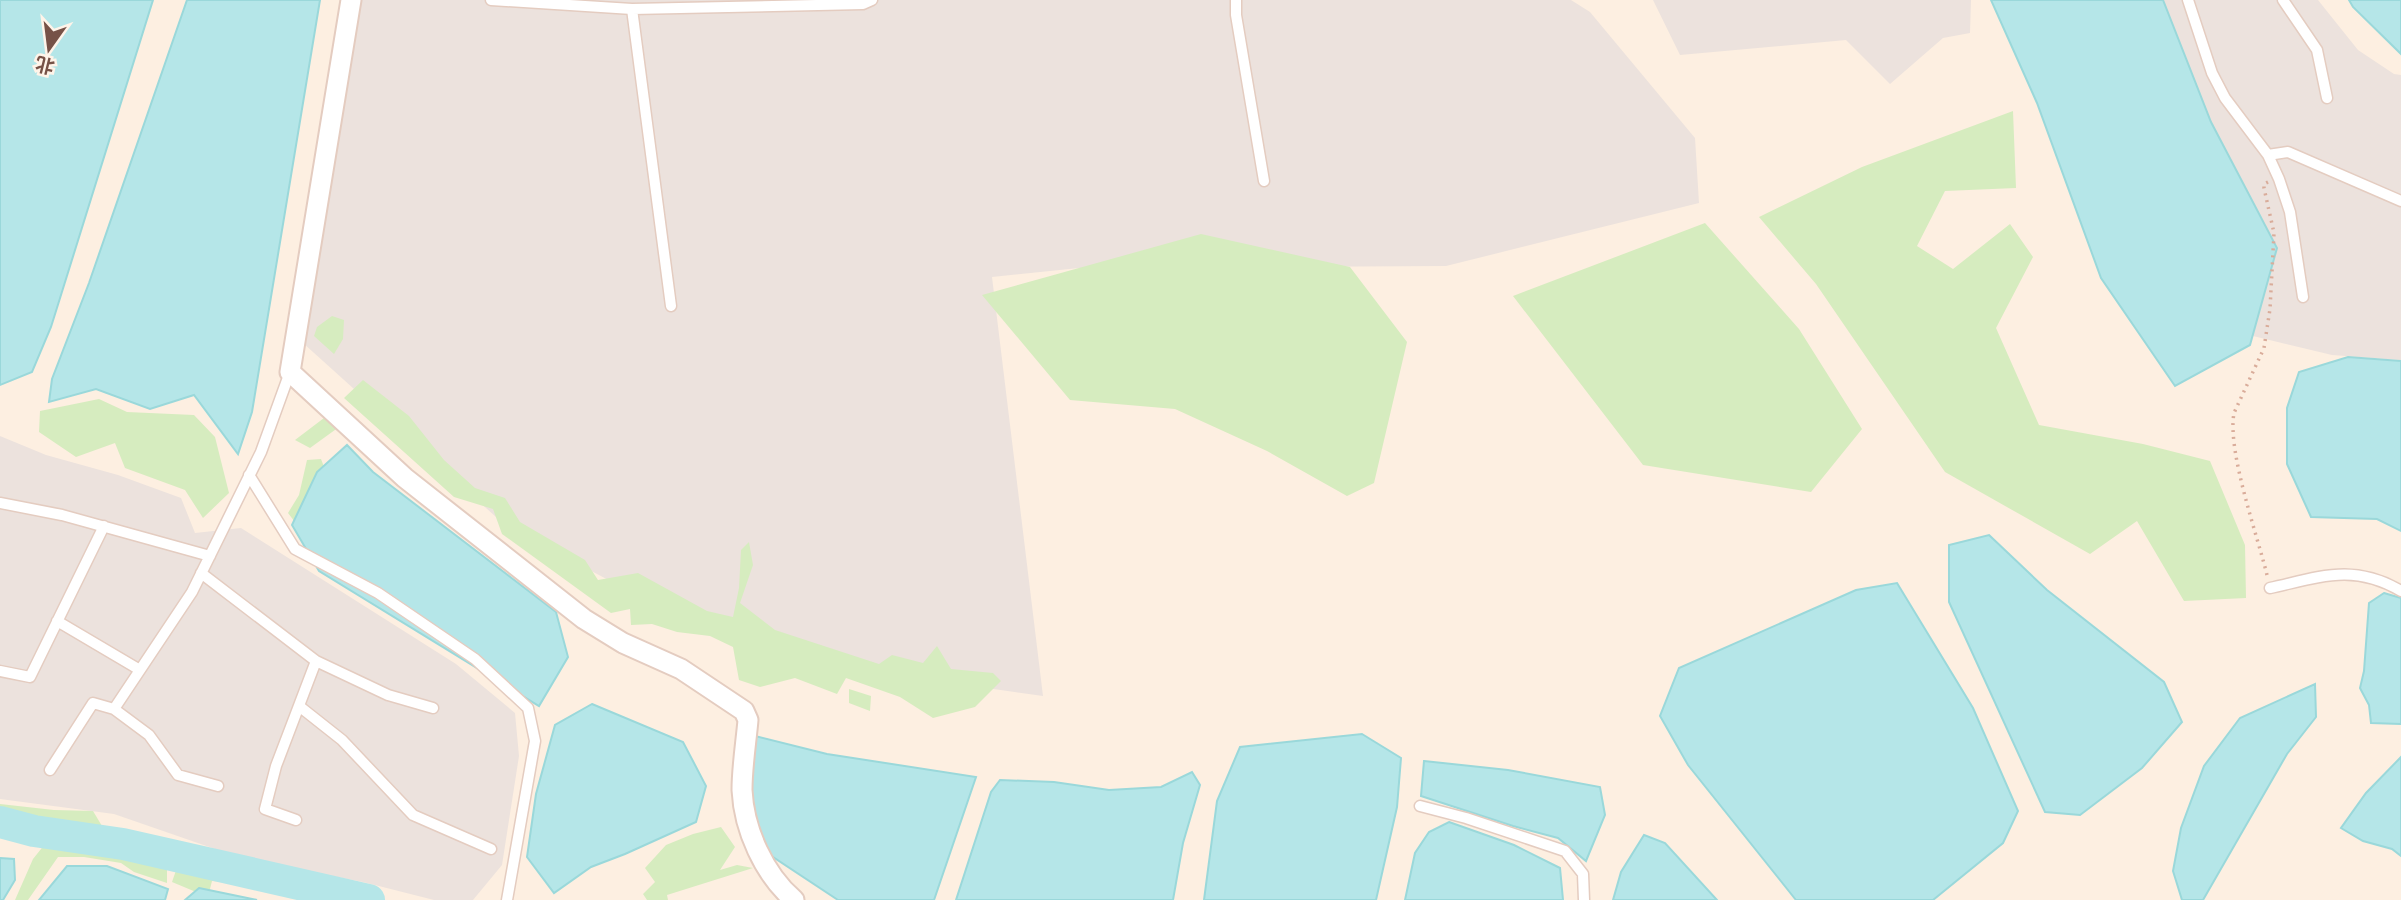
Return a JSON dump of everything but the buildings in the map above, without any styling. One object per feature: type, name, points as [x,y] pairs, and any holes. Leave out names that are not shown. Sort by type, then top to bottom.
[{"type":"street","points":[[351,0],[290,372],[405,478],[584,619],[623,643],[681,669],[744,711],[748,720],[742,790],[749,828],[769,873],[794,900]]},
{"type":"lane","points":[[491,0],[632,9],[863,4],[872,0]]},
{"type":"lane","points":[[1236,0],[1236,15],[1264,181]]},
{"type":"lane","points":[[2188,0],[2218,85],[2267,155],[2279,178],[2290,212],[2303,297]]},
{"type":"lane","points":[[2283,0],[2317,50],[2327,98]]},
{"type":"lane","points":[[632,9],[671,306]]},
{"type":"lane","points":[[2267,155],[2288,152],[2401,201]]},
{"type":"lane","points":[[114,709],[192,592],[261,452],[290,372]]},
{"type":"lane","points":[[249,475],[295,549],[378,593],[475,659],[528,708],[535,741],[507,900]]},
{"type":"lane","points":[[0,503],[62,515],[210,555]]},
{"type":"lane","points":[[0,671],[30,677],[104,526]]},
{"type":"lane","points":[[201,573],[316,661],[388,695],[433,708]]},
{"type":"lane","points":[[2270,588],[2337,573],[2382,580],[2401,591]]},
{"type":"lane","points":[[57,621],[140,670]]},
{"type":"lane","points":[[296,820],[265,809],[276,766],[316,661]]},
{"type":"lane","points":[[50,770],[93,703],[114,709],[149,735],[178,775],[218,786]]},
{"type":"lane","points":[[299,706],[342,740],[413,815],[491,849]]},
{"type":"lane","points":[[1420,806],[1466,818],[1565,851],[1583,874],[1584,900]]},
{"type":"path","points":[[2270,588],[2238,467],[2232,424],[2234,413],[2264,348],[2270,309],[2274,233],[2264,186],[2279,178]]},
{"type":"shaded area","points":[[356,0],[1571,0],[1590,12],[1695,138],[1699,203],[1446,266],[1079,268],[992,277],[1043,696],[826,665],[669,612],[506,526],[303,343]]},
{"type":"shaded area","points":[[1653,0],[1971,0],[1970,33],[1943,38],[1890,84],[1846,40],[1680,55]]},
{"type":"shaded area","points":[[2163,0],[2318,0],[2358,50],[2394,74],[2401,75],[2401,360],[2332,355],[2253,336],[2277,248],[2211,122]]},
{"type":"shaded area","points":[[0,436],[46,455],[118,475],[181,498],[195,533],[241,528],[456,664],[515,713],[519,756],[502,865],[473,900],[434,900],[363,882],[266,863],[218,850],[114,814],[0,799]]},
{"type":"green space","points":[[2013,111],[2016,188],[1945,191],[1917,246],[1953,269],[2010,224],[2033,257],[1996,328],[2039,425],[2143,444],[2210,461],[2245,545],[2246,598],[2184,601],[2137,521],[2090,554],[1945,472],[1816,284],[1759,217],[1862,167]]},
{"type":"green space","points":[[1705,223],[1799,329],[1862,429],[1811,492],[1643,465],[1513,296]]},
{"type":"green space","points":[[1201,234],[1350,267],[1407,342],[1374,483],[1347,496],[1267,451],[1175,409],[1070,400],[982,295]]},
{"type":"green space","points":[[332,316],[344,320],[343,339],[334,354],[314,336],[317,327]]},
{"type":"green space","points":[[363,380],[409,416],[444,460],[475,488],[505,498],[520,522],[585,560],[598,580],[638,573],[707,611],[733,617],[739,588],[741,550],[749,542],[753,565],[740,603],[775,630],[879,664],[892,655],[923,663],[937,646],[951,669],[993,673],[1001,681],[975,707],[933,718],[900,697],[846,678],[837,694],[795,678],[760,687],[739,680],[733,647],[710,636],[677,632],[652,624],[631,625],[630,609],[611,613],[502,534],[493,509],[454,497],[344,398]]},
{"type":"green space","points":[[99,399],[127,412],[194,415],[215,437],[229,493],[203,518],[185,490],[125,468],[115,443],[76,457],[39,432],[40,411]]},
{"type":"green space","points":[[324,418],[339,427],[310,448],[295,440]]},
{"type":"green space","points":[[321,459],[332,488],[311,543],[288,513],[299,495],[307,460]]},
{"type":"green space","points":[[849,689],[871,696],[870,711],[849,703]]},
{"type":"green space","points":[[0,804],[93,811],[102,826],[77,829],[0,814]]},
{"type":"green space","points":[[721,827],[735,847],[720,870],[737,865],[753,868],[667,895],[668,900],[647,900],[643,894],[655,882],[645,868],[666,845]]},
{"type":"green space","points":[[63,841],[93,851],[144,841],[167,848],[167,883],[134,872],[121,863],[84,857],[58,857],[28,900],[15,900],[33,859],[45,844],[56,848]]},
{"type":"green space","points":[[183,850],[197,850],[246,866],[249,884],[212,881],[208,897],[172,882]]},
{"type":"water","points":[[0,0],[153,0],[51,327],[32,372],[0,385]]},
{"type":"water","points":[[187,0],[320,0],[252,412],[238,454],[194,395],[150,409],[96,389],[49,402],[52,379],[89,283]]},
{"type":"water","points":[[1991,0],[2163,0],[2211,122],[2277,248],[2250,345],[2175,386],[2101,278],[2037,103]]},
{"type":"water","points":[[2349,0],[2401,0],[2401,54],[2353,7]]},
{"type":"water","points":[[2348,357],[2401,361],[2401,531],[2377,519],[2311,517],[2287,464],[2287,408],[2299,372]]},
{"type":"water","points":[[347,445],[373,472],[556,612],[568,657],[539,706],[319,571],[292,525],[317,472]]},
{"type":"water","points":[[1989,535],[2047,590],[2164,682],[2182,722],[2142,768],[2080,815],[2045,812],[1949,602],[1949,545]]},
{"type":"water","points":[[1897,583],[1973,708],[2018,811],[2003,843],[1933,900],[1796,900],[1688,765],[1660,716],[1679,668],[1856,590]]},
{"type":"water","points":[[2384,593],[2401,598],[2401,724],[2371,723],[2369,705],[2360,688],[2364,671],[2369,603]]},
{"type":"water","points":[[2315,684],[2316,717],[2287,754],[2203,900],[2182,900],[2173,871],[2181,828],[2204,766],[2240,718]]},
{"type":"water","points":[[592,704],[683,742],[706,786],[696,822],[591,867],[554,893],[527,857],[536,794],[555,725]]},
{"type":"water","points":[[1362,734],[1401,758],[1397,807],[1376,900],[1204,900],[1217,801],[1240,747]]},
{"type":"water","points":[[751,735],[827,754],[976,777],[934,900],[838,900],[764,851],[735,776]]},
{"type":"water","points":[[2401,757],[2401,856],[2392,849],[2363,841],[2341,828],[2366,793]]},
{"type":"water","points":[[1424,761],[1508,770],[1600,787],[1605,815],[1586,861],[1558,838],[1421,796]]},
{"type":"water","points":[[1192,772],[1200,785],[1183,843],[1173,900],[956,900],[991,792],[1000,780],[1054,782],[1109,790],[1161,787]]},
{"type":"water","points":[[1449,822],[1514,845],[1560,868],[1563,900],[1405,900],[1415,853],[1429,832]]},
{"type":"water","points":[[1644,835],[1665,843],[1717,900],[1613,900],[1621,872]]},
{"type":"water","points":[[0,858],[14,859],[15,880],[3,900],[0,900]]},
{"type":"water","points":[[67,866],[107,866],[168,889],[165,900],[39,900]]},
{"type":"water","points":[[199,888],[257,900],[185,900]]},
{"type":"waterway","points":[[0,822],[34,831],[123,844],[369,900]]}]
